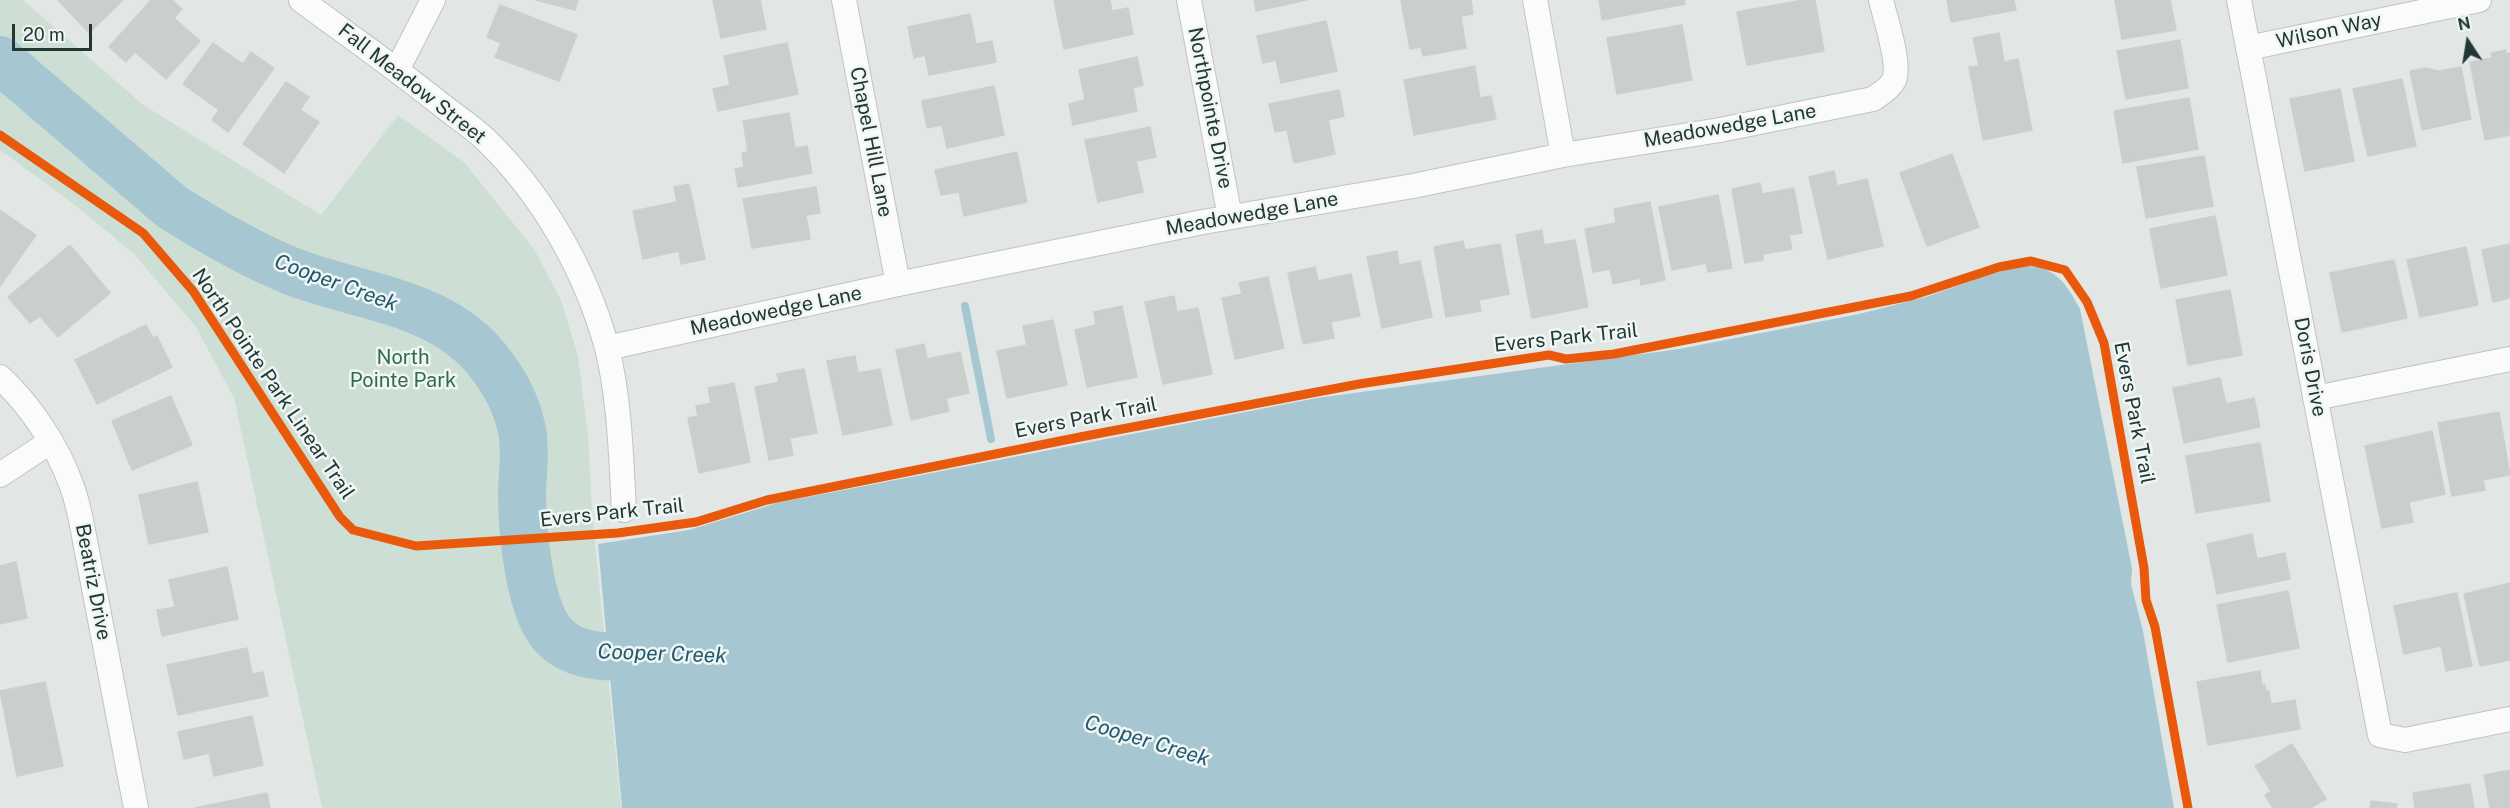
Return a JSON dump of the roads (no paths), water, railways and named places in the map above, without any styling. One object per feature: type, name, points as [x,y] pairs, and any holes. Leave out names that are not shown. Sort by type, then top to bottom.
[{"type":"street","name":"Fall Meadow Street","points":[[301,0],[485,138],[527,186],[563,241],[589,295],[607,348],[620,435],[624,510]]},
{"type":"street","points":[[397,70],[433,0]]},
{"type":"street","name":"Chapel Hill Lane","points":[[844,0],[898,284]]},
{"type":"street","name":"Northpointe Drive","points":[[1189,0],[1230,217]]},
{"type":"street","points":[[1535,0],[1563,155]]},
{"type":"street","name":"Meadowedge Lane","points":[[607,348],[898,284],[1230,217],[1413,186],[1563,155],[1720,130],[1873,99],[1887,89],[1894,80],[1896,68],[1881,0]]},
{"type":"street","name":"Doris Drive","points":[[2239,0],[2380,735],[2405,740],[2510,719]]},
{"type":"street","name":"Wilson Way","points":[[2248,48],[2479,0]]},
{"type":"street","points":[[2315,398],[2510,359]]},
{"type":"street","name":"Beatriz Drive","points":[[0,377],[18,394],[50,442],[71,484],[81,520],[136,808]]},
{"type":"street","points":[[0,475],[50,442]]},
{"type":"water","points":[[2027,265],[2054,274],[2065,285],[2080,309],[2132,568],[2131,584],[2143,631],[2174,808],[622,808],[598,544],[689,530],[777,503],[1317,398],[1679,349],[1859,314],[1926,297],[1991,274]]},
{"type":"waterway","name":"Cooper Creek","points":[[0,60],[172,207],[201,225],[245,250],[291,271],[426,314],[473,344],[503,382],[516,408],[521,426],[524,450],[522,490],[525,546],[533,590],[546,626],[562,643],[584,653],[616,657],[674,655]]},
{"type":"waterway","points":[[965,306],[991,439]]},
{"type":"park label","name":"North Pointe Park","points":[[403,370]]}]
